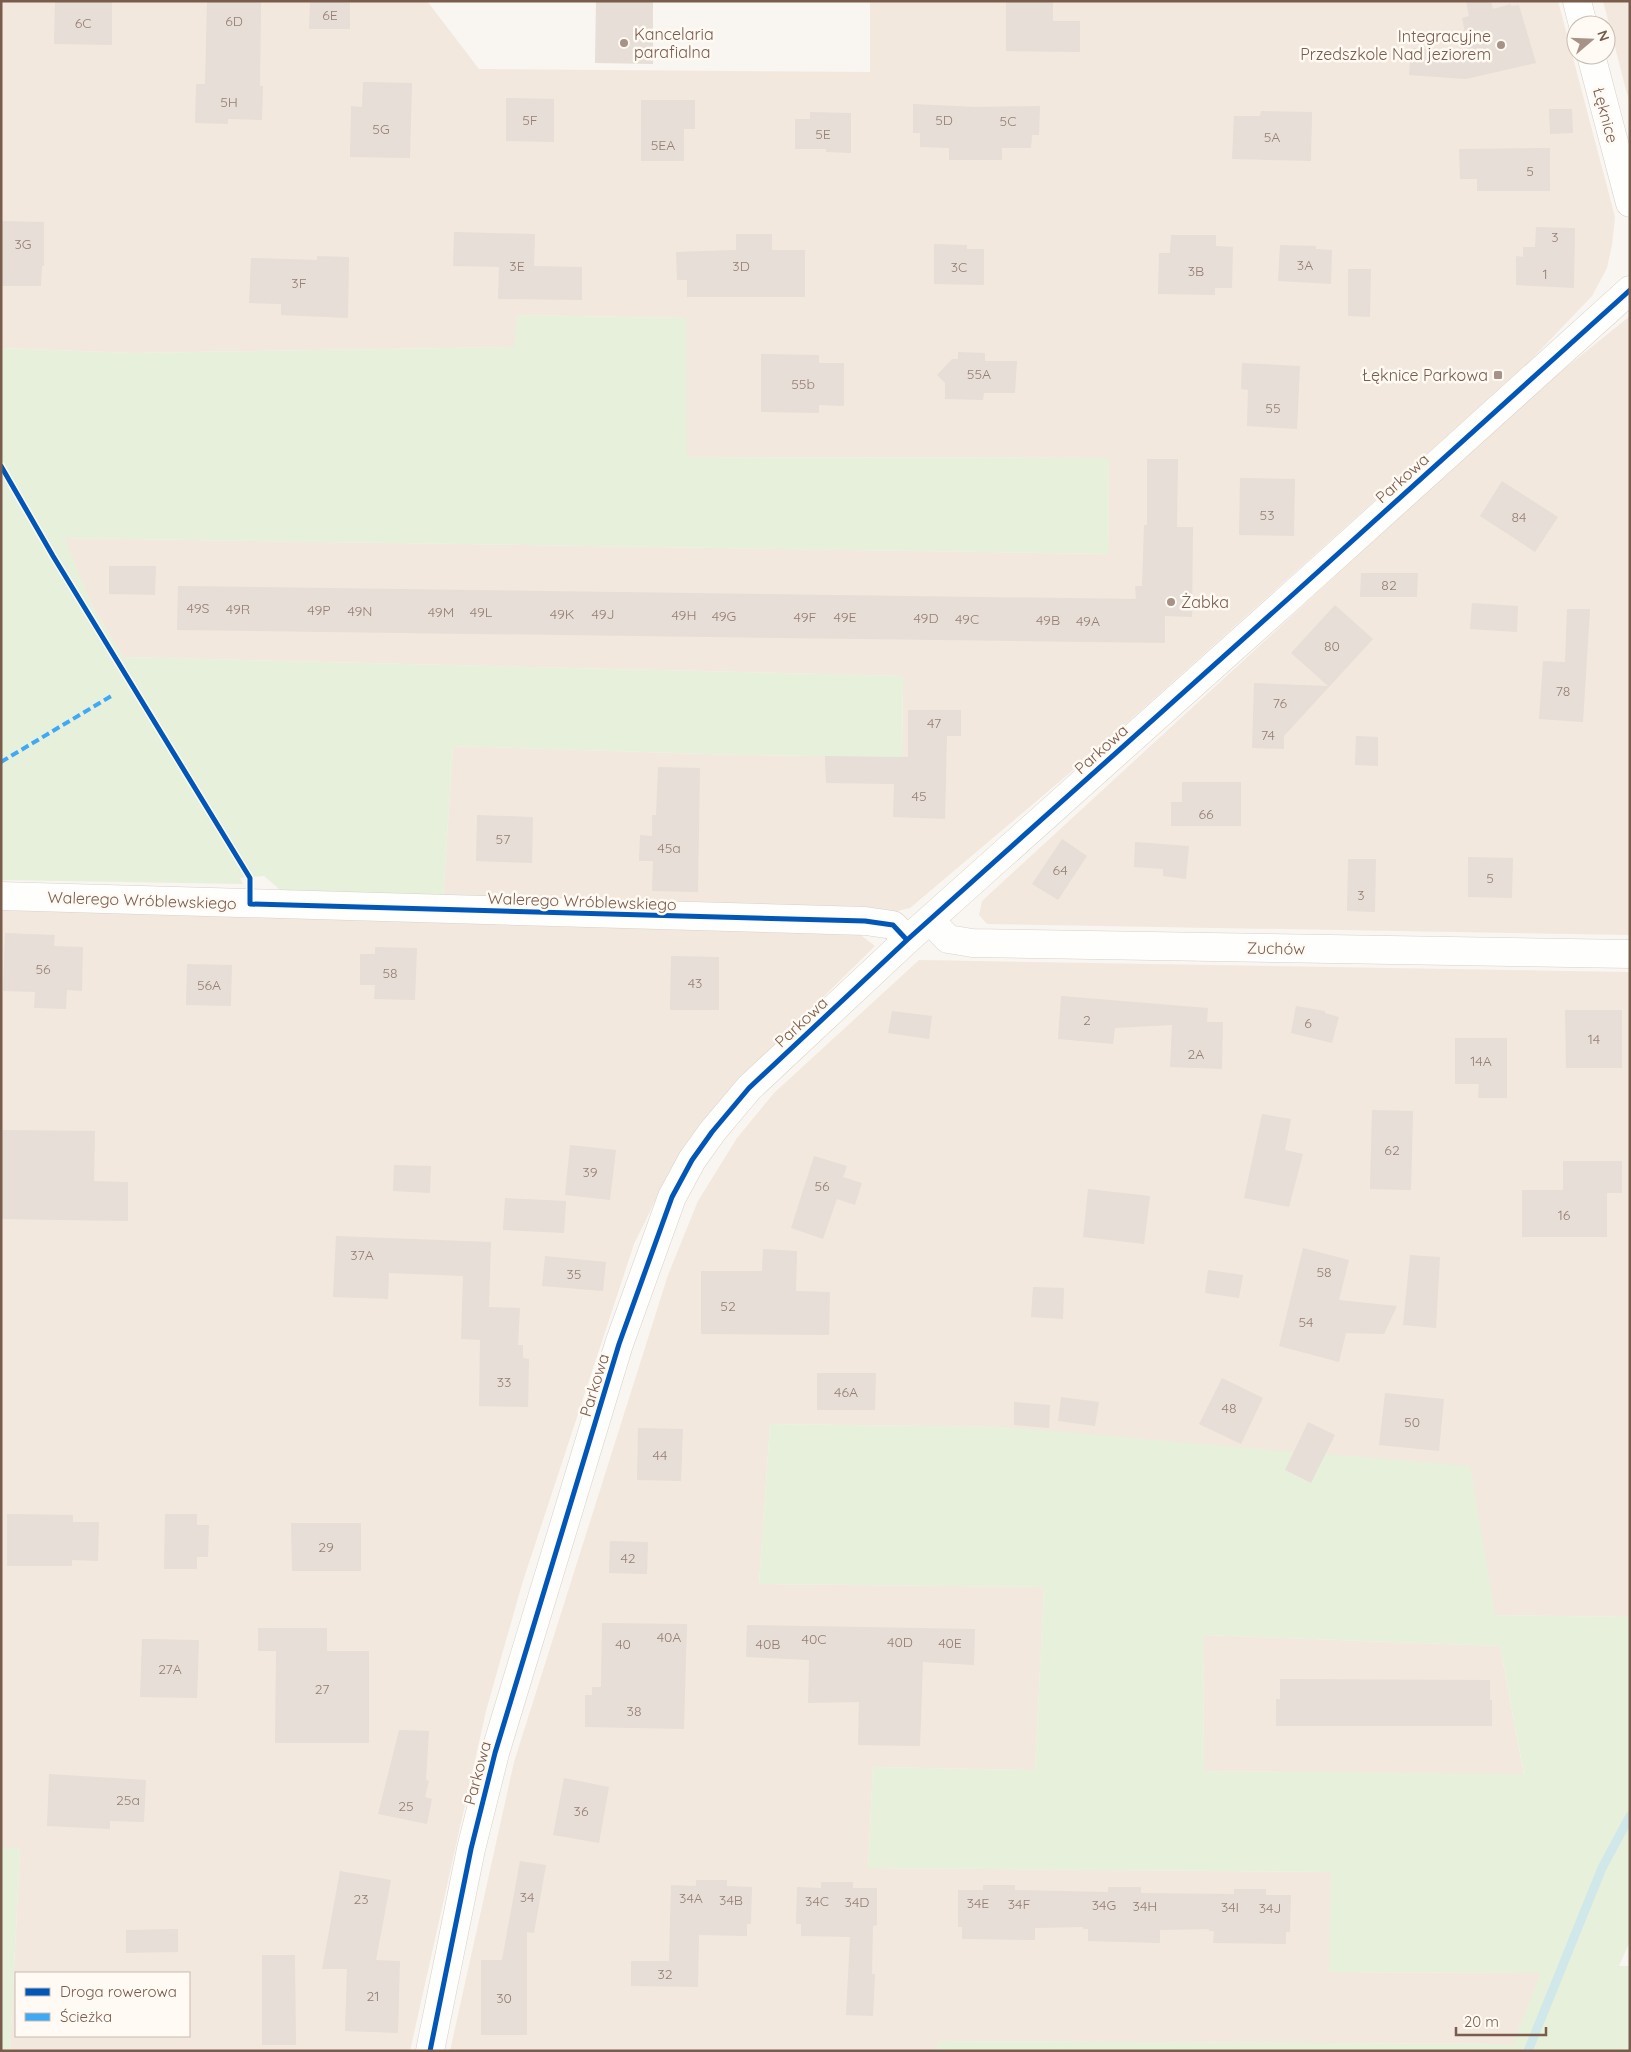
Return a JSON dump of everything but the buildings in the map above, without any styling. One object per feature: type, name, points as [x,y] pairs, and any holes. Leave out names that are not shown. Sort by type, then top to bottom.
[{"type":"street","points":[[1576,1],[1580,15]]},
{"type":"street","name":"Łęknice","points":[[1594,65],[1630,203]]},
{"type":"street","name":"Parkowa","points":[[430,2051],[471,1849],[495,1753],[619,1344],[672,1197],[692,1160],[712,1132],[749,1088],[907,940],[1630,290]]},
{"type":"street","name":"Walerego Wróblewskiego","points":[[1,896],[866,921],[893,925],[907,940]]},
{"type":"street","name":"Zuchów","points":[[930,920],[948,939],[972,944],[1630,954]]},
{"type":"shaded area","points":[[1,1],[427,1],[479,69],[870,72],[870,1],[1558,1],[1566,31],[1566,65],[1575,65],[1615,217],[1607,268],[1592,296],[1528,363],[1091,755],[910,908],[893,912],[443,901],[453,746],[741,755],[902,757],[903,676],[123,657],[91,604],[64,538],[1108,554],[1109,458],[686,457],[685,318],[517,315],[515,347],[132,353],[1,348]]},
{"type":"shaded area","points":[[1603,1],[1630,1],[1630,103],[1616,51],[1616,15],[1607,15]]},
{"type":"shaded area","points":[[1630,316],[1630,935],[987,924],[979,915],[982,901],[1533,394]]},
{"type":"shaded area","points":[[1,906],[858,933],[875,946],[749,1070],[701,1124],[672,1167],[634,1244],[522,1584],[486,1711],[410,2051],[10,2051],[20,1849],[1,1848]]},
{"type":"shaded area","points":[[919,960],[1630,972],[1630,1617],[1494,1615],[1311,1483],[1285,1470],[1003,1427],[770,1424],[759,1584],[1044,1587],[1035,1770],[873,1767],[868,1868],[1331,1872],[1330,1972],[1541,1973],[1514,2044],[938,2041],[937,2051],[450,2051],[514,1762],[668,1275],[698,1201],[737,1138],[774,1093]]},
{"type":"shaded area","points":[[1203,1635],[1500,1646],[1524,1775],[1204,1771]]},
{"type":"green space","points":[[517,315],[686,318],[687,457],[1109,458],[1108,554],[65,538],[91,604],[123,657],[903,676],[902,757],[741,755],[453,746],[443,901],[286,895],[264,876],[240,878],[243,884],[1,880],[1,348],[132,353],[514,347]]},
{"type":"green space","points":[[770,1424],[1003,1427],[1294,1452],[1285,1470],[1311,1483],[1325,1454],[1470,1466],[1495,1615],[1630,1617],[1630,1941],[1619,1966],[1630,1966],[1630,2051],[937,2051],[937,2041],[1513,2044],[1541,1973],[1329,1972],[1331,1872],[868,1868],[873,1767],[1035,1770],[1044,1587],[759,1584]],"holes":[[[1203,1635],[1500,1646],[1524,1774],[1204,1771]]]},
{"type":"green space","points":[[1,1848],[20,1848],[10,2051],[1,2051]]},
{"type":"waterway","points":[[1528,2051],[1602,1868],[1630,1816]]},
{"type":"marked path","points":[[1,762],[113,695]]},
{"type":"cycle path","points":[[430,2051],[471,1849],[495,1753],[619,1344],[672,1197],[692,1160],[712,1132],[749,1088],[907,940],[1630,290]]},
{"type":"cycle path","points":[[1,466],[53,556],[250,878],[250,904],[865,921],[893,925],[907,940]]},
{"type":"place","name":"Kancelaria parafialna","points":[[624,43]]},
{"type":"place","name":"Integracyjne Przedszkole Nad jeziorem","points":[[1501,45]]},
{"type":"place","name":"Łęknice Parkowa","points":[[1498,375]]},
{"type":"place","name":"Żabka","points":[[1171,602]]}]
